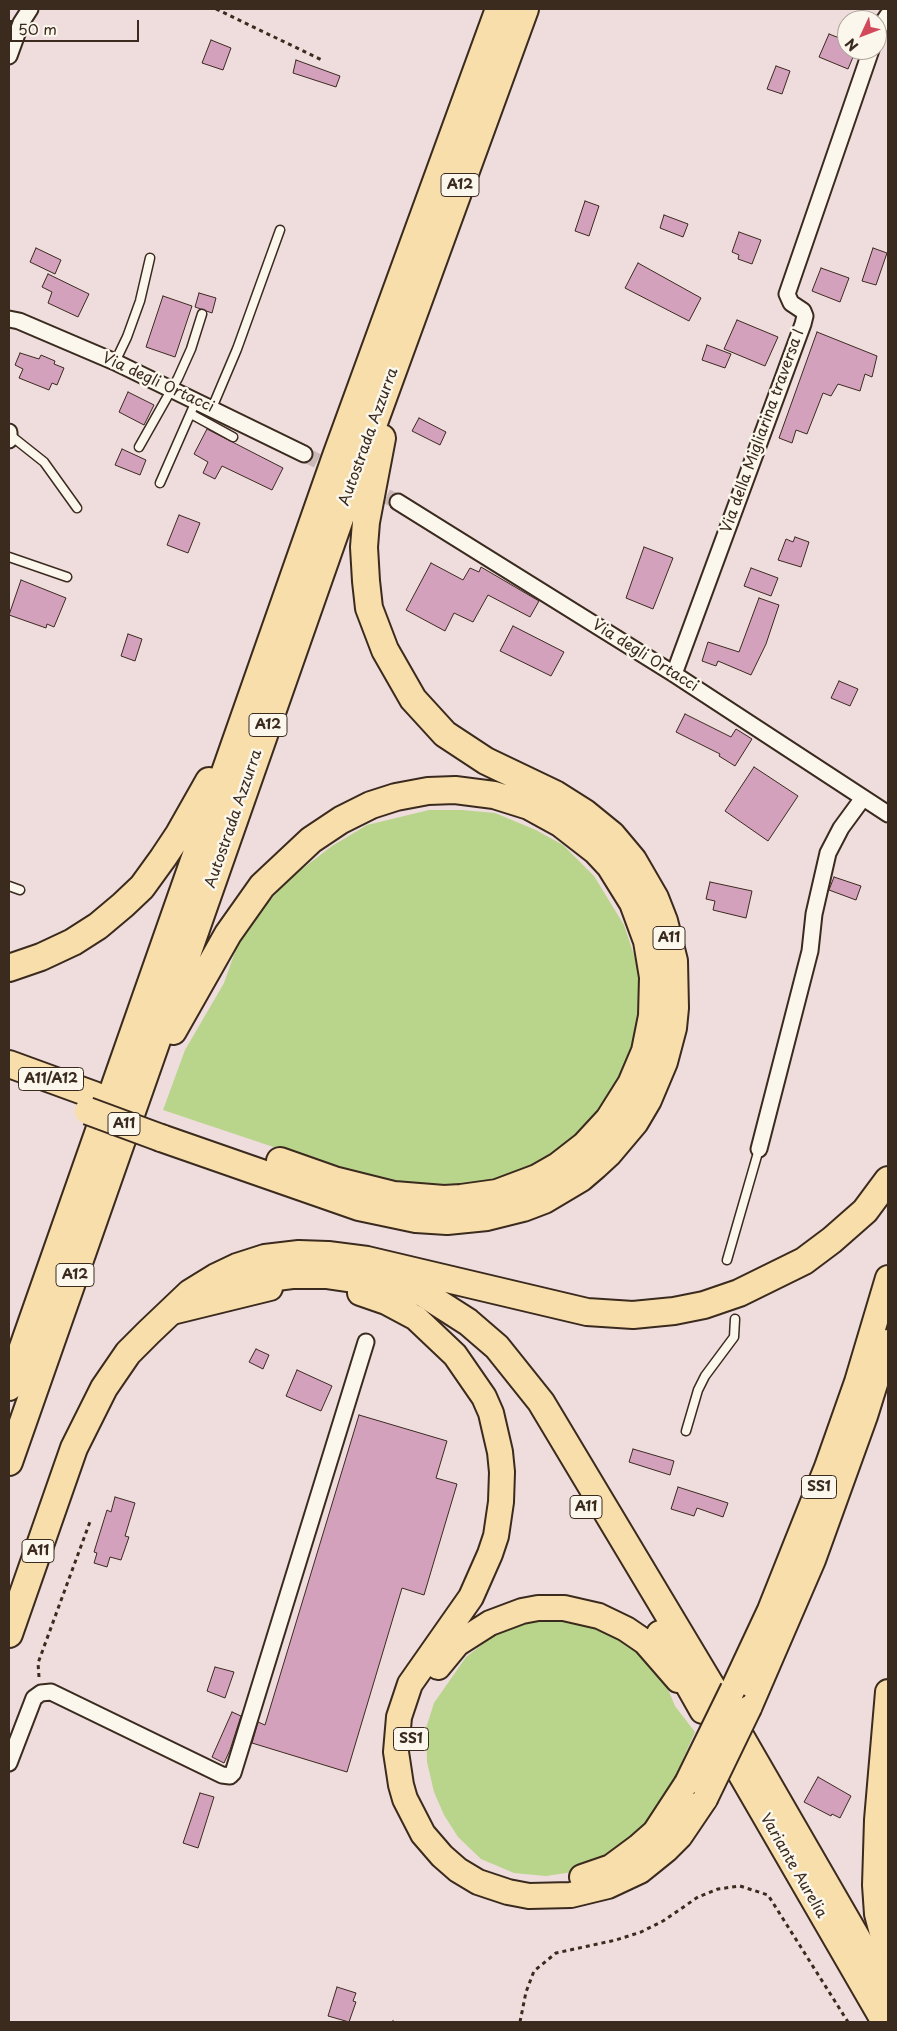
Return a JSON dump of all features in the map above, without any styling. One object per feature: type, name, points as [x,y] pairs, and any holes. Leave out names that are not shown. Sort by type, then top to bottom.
[{"type":"highway","name":"Autostrada Azzurra","points":[[9,1387],[358,395],[499,9]]},
{"type":"highway","name":"Autostrada Azzurra","points":[[9,1462],[396,362],[525,9]]},
{"type":"highway","name":"A11","points":[[9,1083],[91,1103],[163,1129],[359,1207],[416,1219],[447,1220],[487,1217],[523,1208],[544,1200],[580,1178],[608,1154],[635,1122],[648,1100],[664,1062],[675,1008],[674,961],[664,921],[655,898],[633,860],[612,835],[586,813],[555,794],[486,761],[445,734],[423,711],[406,688],[394,669],[377,633],[368,599],[364,547],[366,522],[396,362]]},
{"type":"highway","points":[[9,968],[41,957],[73,942],[104,921],[142,887],[179,834],[243,722]]},
{"type":"highway","points":[[140,1088],[228,934],[262,886],[311,840],[341,820],[371,805],[412,793],[455,790],[494,795],[516,801],[560,823],[590,846],[610,866],[633,903],[647,941],[651,961],[653,999],[649,1034],[639,1067],[620,1103],[598,1133],[574,1155],[537,1178],[516,1187],[475,1197],[444,1199],[394,1195],[334,1180],[163,1129]]},
{"type":"highway","name":"A11/A12","points":[[9,1064],[91,1103]]},
{"type":"highway","points":[[172,1312],[190,1292],[216,1277],[249,1263],[282,1255],[312,1254],[350,1257],[587,1312],[648,1314],[690,1308],[739,1293],[804,1261],[832,1240],[865,1211],[888,1180]]},
{"type":"highway","name":"A11","points":[[9,1634],[74,1448],[104,1388],[128,1353],[172,1312],[202,1295],[229,1284],[300,1274],[326,1275],[355,1279],[394,1290],[422,1303],[445,1322],[473,1339],[494,1361],[536,1420],[703,1710]]},
{"type":"highway","name":"SS1","points":[[703,1710],[645,1642],[626,1629],[599,1616],[564,1608],[538,1608],[522,1611],[490,1623],[471,1634],[457,1644],[439,1664],[416,1706],[411,1732],[414,1780],[422,1802],[434,1822],[448,1840],[470,1859],[498,1874],[534,1882],[559,1882],[583,1877],[611,1867],[655,1832],[687,1783],[770,1610],[827,1468],[857,1382],[888,1278]]},
{"type":"highway","points":[[172,1312],[279,1287],[300,1285],[330,1287],[360,1293],[391,1304],[416,1318],[445,1322],[468,1322],[498,1348],[541,1402],[713,1689],[888,1992]]},
{"type":"highway","name":"SS1","points":[[445,1322],[455,1355],[475,1381],[491,1413],[500,1452],[502,1472],[501,1502],[496,1536],[472,1597],[410,1684],[399,1717],[396,1752],[399,1774],[405,1800],[424,1834],[442,1856],[458,1870],[478,1882],[508,1892],[529,1896],[556,1896],[596,1890],[624,1879],[640,1870],[666,1850],[680,1836],[705,1799],[750,1708],[823,1532],[865,1416],[888,1342]]},
{"type":"highway","points":[[888,1692],[877,1820],[875,1884],[877,1914],[888,1956]]},
{"type":"highway","name":"Variante Aurelia","points":[[703,1710],[884,2022]]},
{"type":"street","points":[[9,56],[20,23],[30,9]]},
{"type":"street","name":"Via della Migliarina traversa I","points":[[674,674],[803,324],[805,316],[803,311],[791,303],[787,294],[868,60]]},
{"type":"street","name":"Via degli Ortacci","points":[[9,319],[19,321],[115,362],[171,388],[194,407],[212,408],[304,454]]},
{"type":"street","points":[[9,434],[9,440]]},
{"type":"street","name":"Via degli Ortacci","points":[[398,502],[674,674],[888,814]]},
{"type":"street","points":[[759,1149],[810,952],[814,914],[828,853],[841,828],[863,798]]},
{"type":"street","points":[[9,1763],[29,1706],[34,1698],[41,1693],[51,1692],[222,1775],[230,1776],[233,1773],[366,1342]]},
{"type":"lane","points":[[212,408],[237,349],[280,230]]},
{"type":"lane","points":[[115,362],[127,337],[140,301],[150,258]]},
{"type":"lane","points":[[138,447],[191,349],[202,314]]},
{"type":"lane","points":[[160,484],[194,407],[234,437]]},
{"type":"lane","points":[[9,434],[44,462],[78,508]]},
{"type":"lane","points":[[9,557],[67,577]]},
{"type":"lane","points":[[9,886],[20,890]]},
{"type":"lane","points":[[728,1260],[759,1149]]},
{"type":"lane","points":[[686,1431],[698,1390],[705,1376],[734,1337],[735,1319]]},
{"type":"path","points":[[216,9],[324,61]]},
{"type":"path","points":[[41,1693],[38,1663],[91,1519]]},
{"type":"path","points":[[520,2022],[526,1992],[534,1971],[556,1953],[616,1940],[641,1932],[663,1921],[698,1897],[718,1889],[740,1886],[755,1889],[768,1895],[848,2022]]},
{"type":"green space","points":[[429,810],[495,813],[536,830],[563,845],[594,876],[624,925],[640,973],[642,1022],[618,1090],[577,1140],[523,1173],[491,1183],[452,1188],[410,1186],[360,1176],[163,1110],[185,1050],[224,983],[236,949],[250,923],[289,879],[332,846],[367,825]]},
{"type":"green space","points":[[552,1617],[598,1622],[655,1658],[675,1706],[695,1732],[668,1793],[635,1840],[603,1863],[573,1872],[546,1876],[514,1873],[481,1859],[458,1837],[444,1815],[434,1792],[427,1762],[426,1728],[434,1703],[466,1657],[497,1633],[532,1619]]},
{"type":"building","points":[[829,34],[837,37],[837,60],[852,60],[848,69],[819,57]]},
{"type":"building","points":[[211,40],[231,48],[223,70],[202,63]]},
{"type":"building","points":[[296,60],[340,76],[336,87],[293,73]]},
{"type":"building","points":[[776,66],[790,71],[782,94],[767,89]]},
{"type":"building","points":[[585,201],[599,206],[589,236],[575,231]]},
{"type":"building","points":[[664,215],[688,224],[683,237],[660,228]]},
{"type":"building","points":[[739,232],[761,240],[752,264],[738,259],[739,255],[732,252]]},
{"type":"building","points":[[36,248],[61,260],[55,274],[30,262]]},
{"type":"building","points":[[873,248],[887,253],[876,285],[862,281]]},
{"type":"building","points":[[638,263],[701,298],[689,321],[625,288]]},
{"type":"building","points":[[821,268],[849,278],[840,302],[812,291]]},
{"type":"building","points":[[48,274],[89,294],[78,317],[48,303],[52,292],[42,287]]},
{"type":"building","points":[[199,293],[216,298],[212,313],[195,307]]},
{"type":"building","points":[[163,296],[192,306],[175,357],[146,347]]},
{"type":"building","points":[[737,320],[778,337],[765,366],[724,349]]},
{"type":"building","points":[[817,332],[877,356],[872,377],[865,374],[860,391],[838,384],[831,396],[823,393],[807,434],[796,430],[792,443],[779,438]]},
{"type":"building","points":[[707,345],[731,354],[725,368],[702,360]]},
{"type":"building","points":[[20,353],[39,359],[41,355],[55,361],[54,364],[64,368],[57,385],[52,383],[49,390],[19,378],[23,369],[15,365]]},
{"type":"building","points":[[128,392],[154,405],[144,425],[119,412]]},
{"type":"building","points":[[419,418],[446,432],[440,445],[412,431]]},
{"type":"building","points":[[207,429],[283,468],[272,490],[222,466],[215,479],[203,473],[208,462],[194,454]]},
{"type":"building","points":[[122,449],[146,460],[140,475],[115,465]]},
{"type":"building","points":[[179,515],[200,523],[188,553],[167,545]]},
{"type":"building","points":[[795,537],[809,542],[801,567],[778,560],[786,539],[793,542]]},
{"type":"building","points":[[644,547],[673,558],[653,609],[626,598]]},
{"type":"building","points":[[431,563],[463,580],[470,568],[479,572],[481,567],[539,601],[530,617],[488,595],[473,622],[454,613],[445,631],[406,610]]},
{"type":"building","points":[[751,568],[778,578],[771,596],[744,586]]},
{"type":"building","points":[[21,580],[66,598],[54,627],[47,624],[46,628],[9,615]]},
{"type":"building","points":[[759,598],[779,605],[766,644],[751,675],[718,661],[716,666],[702,661],[708,642],[739,652]]},
{"type":"building","points":[[513,626],[564,652],[551,676],[500,651]]},
{"type":"building","points":[[128,634],[142,639],[135,661],[121,656]]},
{"type":"building","points":[[839,681],[858,689],[850,706],[831,698]]},
{"type":"building","points":[[685,714],[731,737],[736,729],[752,739],[735,766],[719,756],[720,754],[676,732]]},
{"type":"building","points":[[754,767],[798,796],[768,841],[725,811]]},
{"type":"building","points":[[834,877],[861,886],[856,900],[829,890]]},
{"type":"building","points":[[710,882],[752,891],[746,918],[713,910],[715,901],[706,899]]},
{"type":"building","points":[[256,1349],[269,1355],[263,1369],[249,1362]]},
{"type":"building","points":[[297,1370],[332,1386],[321,1411],[286,1396]]},
{"type":"building","points":[[359,1415],[447,1441],[436,1478],[457,1484],[424,1595],[402,1588],[347,1772],[252,1743],[258,1722],[265,1725]]},
{"type":"building","points":[[633,1449],[674,1461],[670,1475],[629,1462]]},
{"type":"building","points":[[678,1487],[728,1503],[723,1517],[697,1508],[694,1516],[671,1509]]},
{"type":"building","points":[[115,1497],[135,1503],[125,1536],[129,1537],[121,1560],[110,1557],[107,1567],[94,1563],[97,1553],[94,1552],[107,1510],[111,1512]]},
{"type":"building","points":[[215,1667],[234,1672],[225,1698],[207,1691]]},
{"type":"building","points":[[232,1712],[241,1716],[224,1763],[212,1757]]},
{"type":"building","points":[[818,1777],[851,1796],[840,1818],[832,1814],[831,1816],[804,1802]]},
{"type":"building","points":[[200,1793],[214,1797],[198,1848],[183,1843]]},
{"type":"building","points":[[337,1987],[356,1993],[353,2001],[356,2002],[349,2022],[328,2016]]},
{"type":"tunnel","points":[[304,454],[337,471]]},
{"type":"tunnel","points":[[366,486],[398,502]]}]
